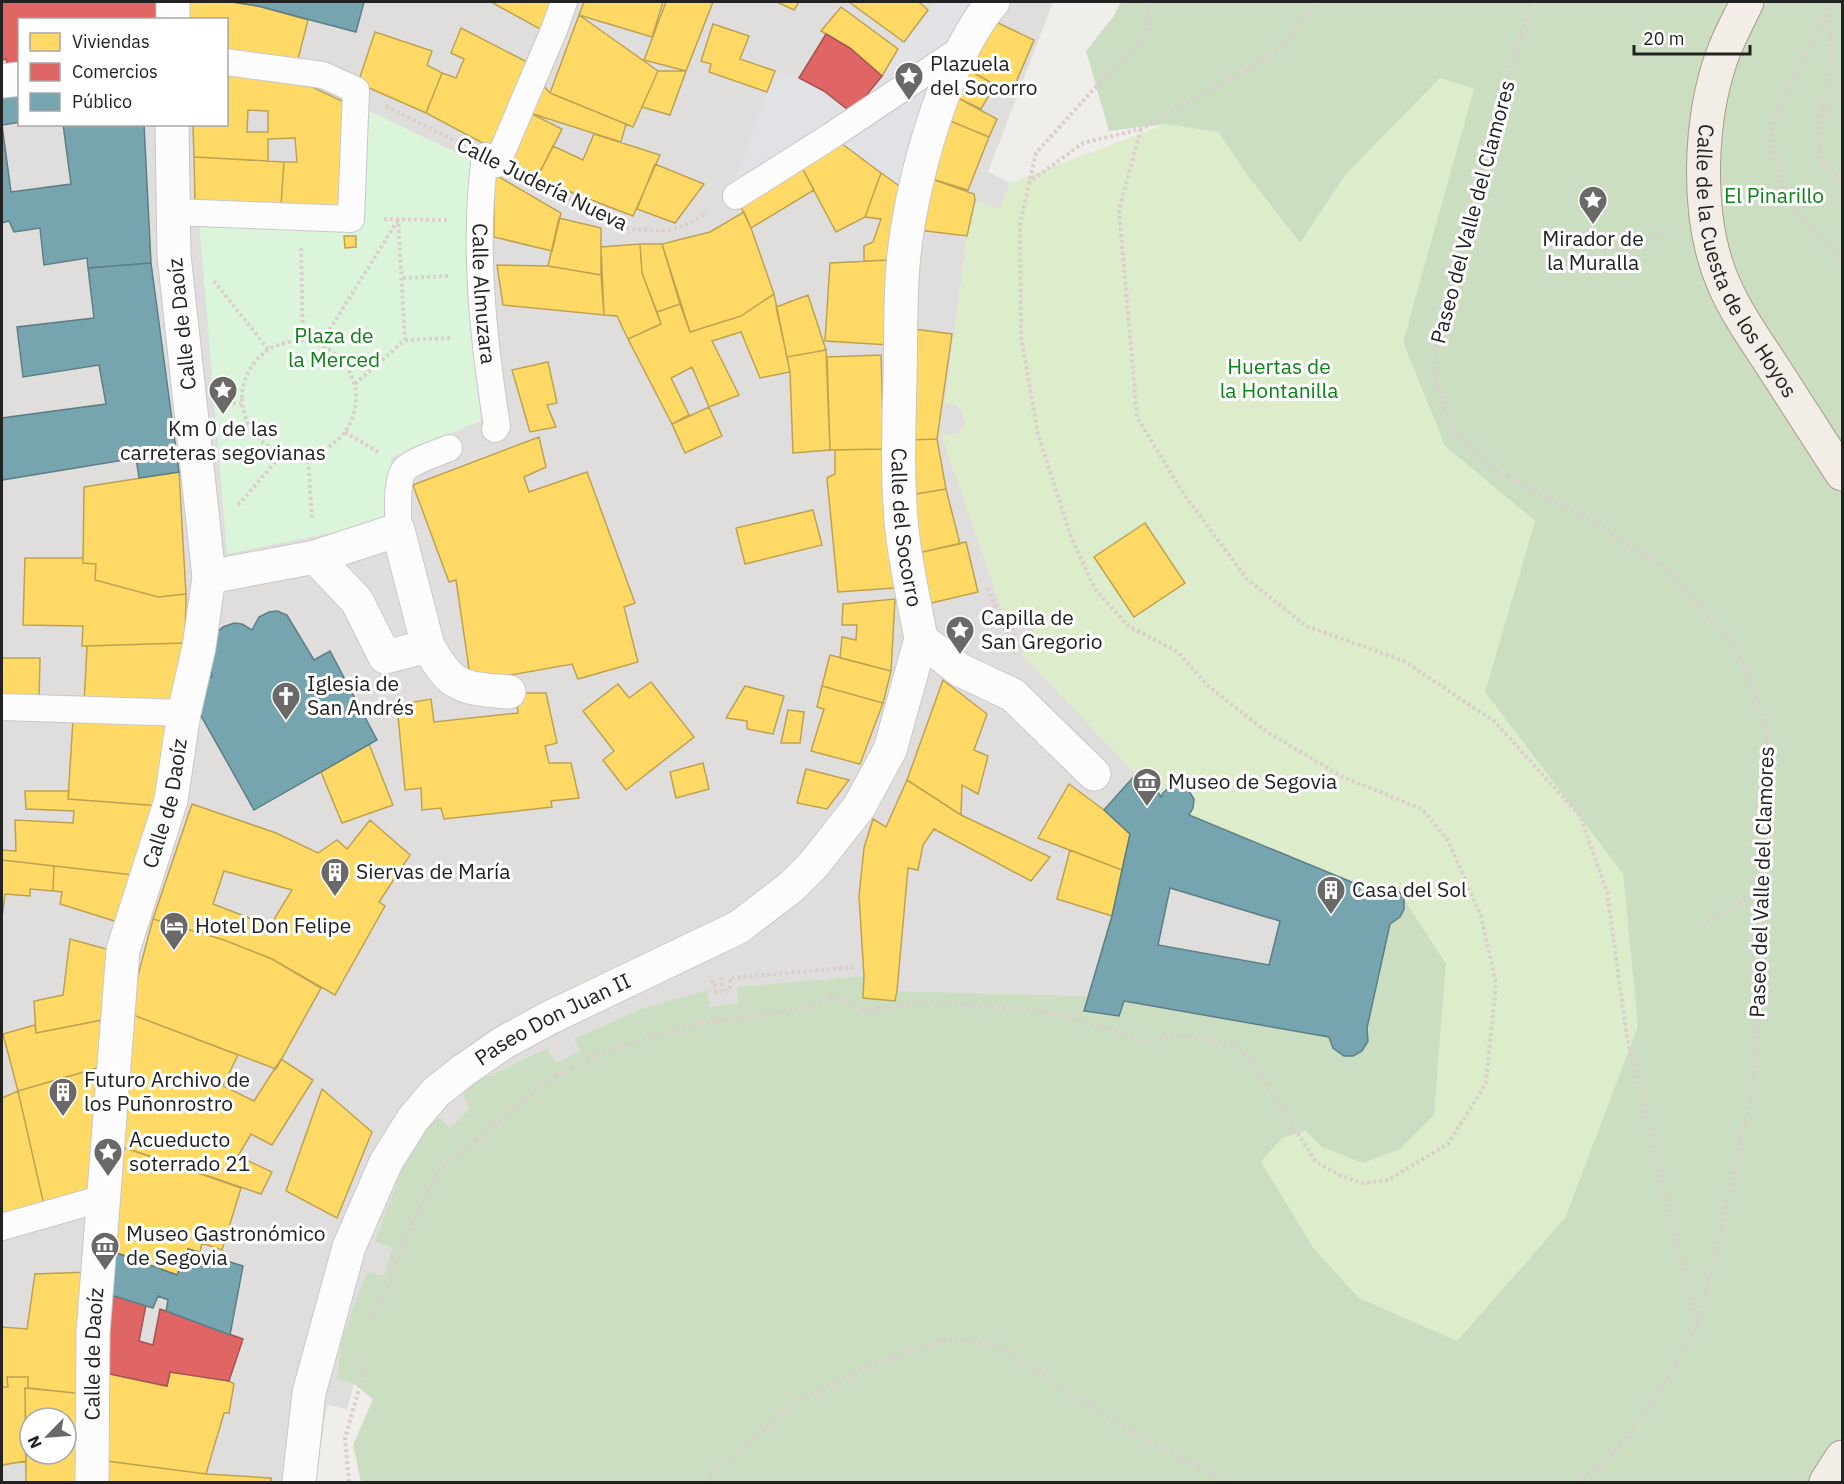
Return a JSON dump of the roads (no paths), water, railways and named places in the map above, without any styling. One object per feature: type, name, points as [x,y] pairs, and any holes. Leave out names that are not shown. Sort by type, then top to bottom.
[{"type":"main road","name":"Calle de la Cuesta de los Hoyos","points":[[1747,2],[1722,56],[1708,111],[1704,197],[1713,251],[1719,272],[1739,315],[1842,474]]},
{"type":"main road","points":[[1826,1482],[1842,1457]]},
{"type":"street","points":[[173,2],[173,18]]},
{"type":"street","name":"Calle Almuzara","points":[[495,429],[497,426],[486,359],[480,289],[480,194],[491,160],[554,30],[564,2]]},
{"type":"street","points":[[736,196],[975,18]]},
{"type":"street","name":"Calle del Socorro","points":[[921,639],[901,520],[899,444],[903,264],[914,196],[930,138],[954,66],[975,18]]},
{"type":"street","points":[[172,212],[351,219],[356,90],[322,75],[228,62]]},
{"type":"street","points":[[2,81],[18,79]]},
{"type":"street","name":"Calle de Daoíz","points":[[93,1482],[93,1333],[123,950],[171,800],[184,713],[202,630],[209,578],[179,306],[172,212],[172,126]]},
{"type":"street","points":[[449,448],[406,468],[401,476],[398,530],[428,646],[442,671],[453,681],[472,688],[509,692]]},
{"type":"street","points":[[209,578],[315,557],[398,530]]},
{"type":"street","points":[[315,557],[357,601],[385,657],[428,646]]},
{"type":"street","points":[[921,639],[960,670],[1013,695],[1094,774]]},
{"type":"street","name":"Paseo Don Juan II","points":[[299,1482],[309,1394],[349,1247],[386,1162],[413,1119],[436,1092],[503,1043],[549,1018],[739,927],[791,887],[814,864],[859,807],[890,750],[921,639]]},
{"type":"street","points":[[2,707],[184,713]]},
{"type":"street","points":[[2,1227],[104,1198]]},
{"type":"place","name":"Plazuela del Socorro","points":[[909,102]]},
{"type":"place","name":"Mirador de la Muralla","points":[[1593,226]]},
{"type":"place","name":"Km 0 de las carreteras segovianas","points":[[223,416]]},
{"type":"place","name":"Capilla de San Gregorio","points":[[960,656]]},
{"type":"place","name":"Iglesia de San Andrés","points":[[286,722]]},
{"type":"place","name":"Museo de Segovia","points":[[1147,808]]},
{"type":"place","name":"Siervas de María","points":[[335,898]]},
{"type":"place","name":"Casa del Sol","points":[[1331,916]]},
{"type":"place","name":"Hotel Don Felipe","points":[[174,952]]},
{"type":"place","name":"Futuro Archivo de los Puñonrostro","points":[[63,1118]]},
{"type":"place","name":"Acueducto soterrado 21","points":[[108,1178]]},
{"type":"place","name":"Museo Gastronómico de Segovia","points":[[105,1272]]},
{"type":"park label","name":"El Pinarillo","points":[[1774,196]]},
{"type":"park label","name":"Plaza de la Merced","points":[[334,348]]},
{"type":"park label","name":"Huertas de la Hontanilla","points":[[1279,379]]}]
